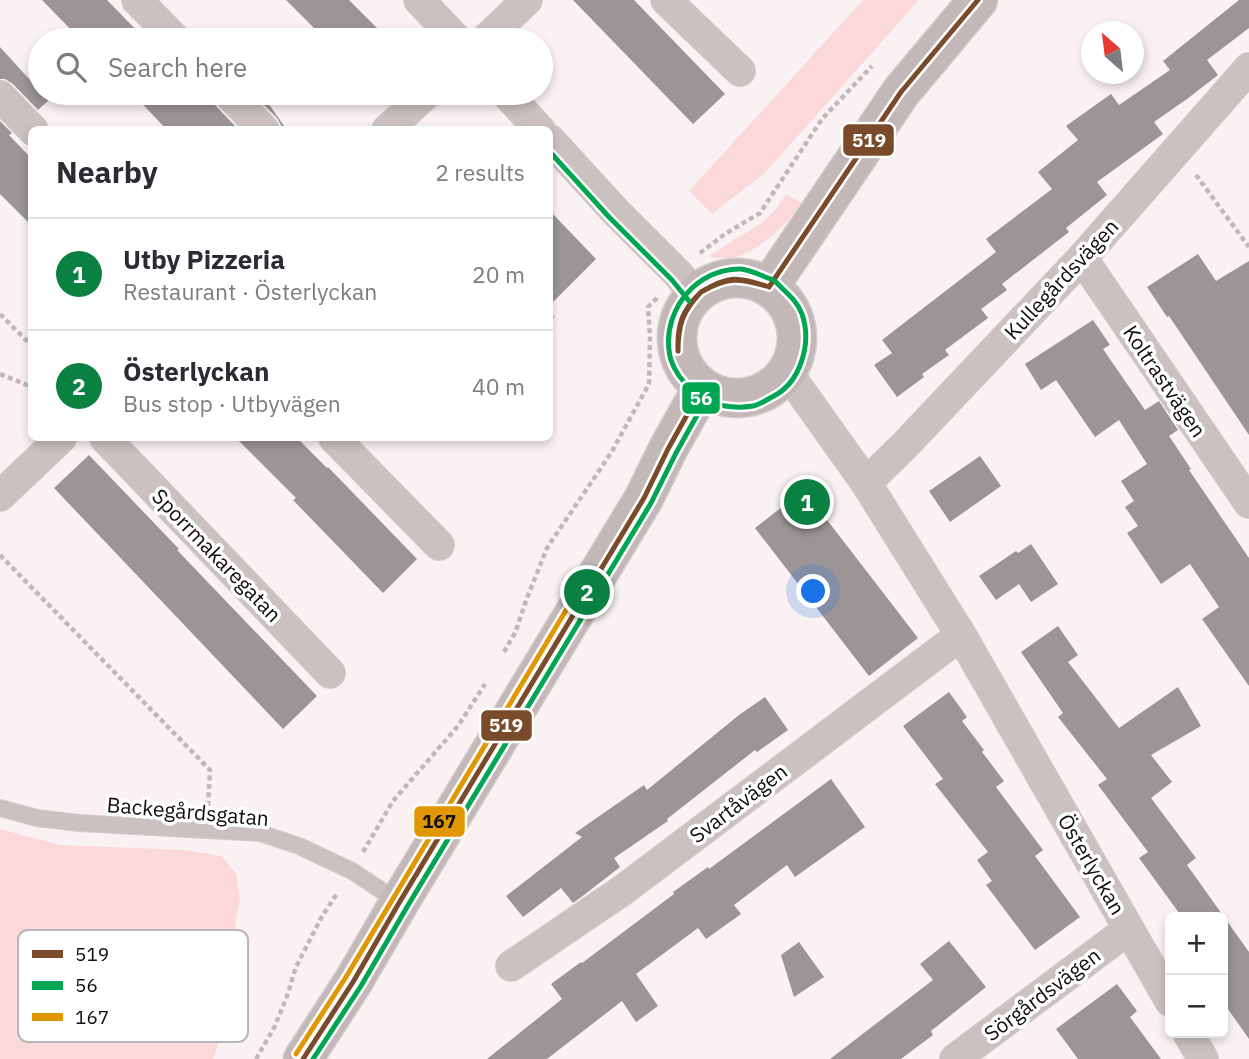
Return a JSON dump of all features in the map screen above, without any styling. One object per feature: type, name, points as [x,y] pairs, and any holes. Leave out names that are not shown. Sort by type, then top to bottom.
[{"type":"street","points":[[137,0],[164,28]]},
{"type":"street","points":[[419,0],[446,28]]},
{"type":"street","points":[[498,28],[527,0]]},
{"type":"street","points":[[666,0],[740,71]]},
{"type":"street","points":[[769,287],[901,92],[978,0]]},
{"type":"street","name":"Kullegårdsvägen","points":[[866,483],[1082,258],[1249,68]]},
{"type":"street","points":[[0,96],[29,126]]},
{"type":"street","points":[[240,105],[260,126]]},
{"type":"street","points":[[391,126],[415,105]]},
{"type":"street","points":[[517,105],[536,126]]},
{"type":"street","points":[[553,143],[696,295]]},
{"type":"street","name":"Koltrastvägen","points":[[1082,258],[1249,503]]},
{"type":"street","points":[[725,279],[748,279],[769,287],[789,306],[795,319],[797,346],[787,373],[767,391],[755,396],[727,398],[702,388],[685,368],[677,343],[681,317],[687,305],[705,288],[725,279]]},
{"type":"street","name":"Österlyckan","points":[[787,373],[866,483],[961,635],[1165,992]]},
{"type":"street","points":[[303,1059],[354,982],[644,498],[702,388]]},
{"type":"street","points":[[0,496],[58,441]]},
{"type":"street","name":"Sporrmakaregatan","points":[[108,441],[330,673]]},
{"type":"street","points":[[337,441],[439,545]]},
{"type":"street","name":"Svartåvägen","points":[[511,966],[623,890],[961,635]]},
{"type":"street","name":"Sörgårdsvägen","points":[[955,1059],[1129,929]]},
{"type":"street","points":[[1191,1038],[1203,1059]]},
{"type":"lane","name":"Backegårdsgatan","points":[[0,808],[37,818],[79,823],[260,833],[299,846],[352,871],[399,903]]},
{"type":"path","points":[[1177,149],[1249,247]]},
{"type":"path","points":[[0,313],[28,341]]},
{"type":"path","points":[[553,318],[556,321]]},
{"type":"path","points":[[0,374],[28,385]]},
{"type":"path","points":[[0,555],[210,770],[208,806]]},
{"type":"shaded area","points":[[863,0],[919,0],[764,174],[712,214],[689,191]]},
{"type":"shaded area","points":[[786,194],[802,203],[774,234],[739,256],[711,257],[710,255],[763,222]]},
{"type":"shaded area","points":[[0,829],[60,845],[185,850],[221,856],[236,873],[240,899],[236,930],[18,930],[18,1042],[219,1042],[213,1059],[0,1059]]},
{"type":"building","points":[[42,0],[107,0],[134,28],[69,28]]},
{"type":"building","points":[[286,0],[349,0],[377,28],[314,28]]},
{"type":"building","points":[[573,0],[634,0],[725,94],[693,124]]},
{"type":"building","points":[[1239,0],[1249,0],[1249,28],[1207,60],[1218,75],[1154,122],[1163,134],[1097,182],[1107,195],[1066,228],[1069,232],[1002,284],[1007,290],[981,309],[988,318],[945,350],[949,355],[922,374],[924,377],[897,397],[874,365],[892,353],[882,340],[996,252],[986,239],[1052,189],[1038,172],[1078,140],[1066,126],[1111,94],[1119,105],[1170,70],[1163,61]]},
{"type":"building","points":[[0,47],[28,78],[28,100],[13,84],[0,79]]},
{"type":"building","points":[[143,105],[215,105],[235,126],[163,126]]},
{"type":"building","points":[[264,105],[269,105],[284,126],[281,126]]},
{"type":"building","points":[[0,121],[28,155],[28,222],[0,194]]},
{"type":"building","points":[[553,214],[596,259],[553,302]]},
{"type":"building","points":[[1198,254],[1216,281],[1249,261],[1249,435],[1147,287]]},
{"type":"building","points":[[1093,320],[1110,345],[1103,349],[1145,410],[1159,401],[1178,430],[1169,436],[1249,558],[1249,686],[1202,619],[1219,607],[1190,564],[1161,584],[1127,533],[1138,526],[1125,507],[1134,501],[1121,481],[1147,464],[1119,420],[1095,437],[1056,380],[1041,390],[1025,364]]},
{"type":"building","points":[[239,441],[300,441],[417,559],[383,593],[293,500],[296,498]]},
{"type":"building","points":[[89,455],[317,696],[283,729],[54,488]]},
{"type":"building","points":[[980,456],[1001,486],[950,522],[929,491]]},
{"type":"building","points":[[804,490],[918,638],[869,676],[755,528]]},
{"type":"building","points":[[1031,544],[1058,584],[1031,602],[1019,584],[996,600],[979,576]]},
{"type":"building","points":[[1058,626],[1078,655],[1068,662],[1119,728],[1178,687],[1201,726],[1151,755],[1172,782],[1151,798],[1196,858],[1187,865],[1220,912],[1178,912],[1139,858],[1148,852],[1098,785],[1107,779],[1058,717],[1063,713],[1021,652]]},
{"type":"building","points":[[949,692],[967,717],[962,721],[1004,781],[996,787],[1043,850],[1035,856],[1080,917],[1035,950],[986,885],[992,881],[977,860],[988,852],[935,784],[943,779],[903,726]]},
{"type":"building","points":[[765,697],[788,730],[757,752],[755,750],[667,819],[668,821],[614,858],[620,867],[573,903],[561,888],[523,917],[506,896],[582,837],[575,833],[644,785],[647,790]]},
{"type":"building","points":[[831,779],[865,827],[795,877],[787,865],[734,905],[741,914],[706,939],[698,928],[636,974],[658,1006],[636,1022],[622,1001],[547,1059],[487,1059],[562,999],[551,984],[674,894],[673,892],[708,867],[709,869]]},
{"type":"building","points":[[1228,923],[1249,952],[1249,1039],[1228,1009]]},
{"type":"building","points":[[949,941],[986,987],[931,1031],[933,1035],[901,1059],[830,1059],[933,980],[920,964]]},
{"type":"building","points":[[799,942],[824,977],[794,997],[781,955]]},
{"type":"building","points":[[1117,984],[1137,1011],[1130,1017],[1161,1059],[1078,1059],[1056,1029]]},
{"type":"transit line","name":"519","points":[[769,287],[901,92],[978,0]]},
{"type":"transit line","name":"56","points":[[553,155],[689,301]]},
{"type":"transit line","name":"56","points":[[771,279],[741,269],[725,270],[698,283],[678,306],[669,334],[671,359],[682,380],[702,399],[731,407],[755,405],[782,391],[797,372],[805,349],[805,325],[797,304],[775,281]]},
{"type":"transit line","name":"519","points":[[701,292],[733,279],[766,286]]},
{"type":"transit line","name":"519","points":[[701,292],[733,280],[766,286]]},
{"type":"transit line","name":"519","points":[[678,351],[678,333],[682,318],[701,292]]},
{"type":"transit line","name":"519","points":[[678,351],[683,318],[701,292]]},
{"type":"transit line","name":"519","points":[[303,1059],[353,982],[644,498],[702,388]]},
{"type":"transit line","name":"56","points":[[313,1059],[361,986],[651,503],[710,392]]},
{"type":"transit line","name":"167","points":[[296,1054],[346,977],[580,587]]},
{"type":"place","name":"Utby Pizzeria","points":[[807,502]]},
{"type":"place","name":"Österlyckan","points":[[587,592]]}]
